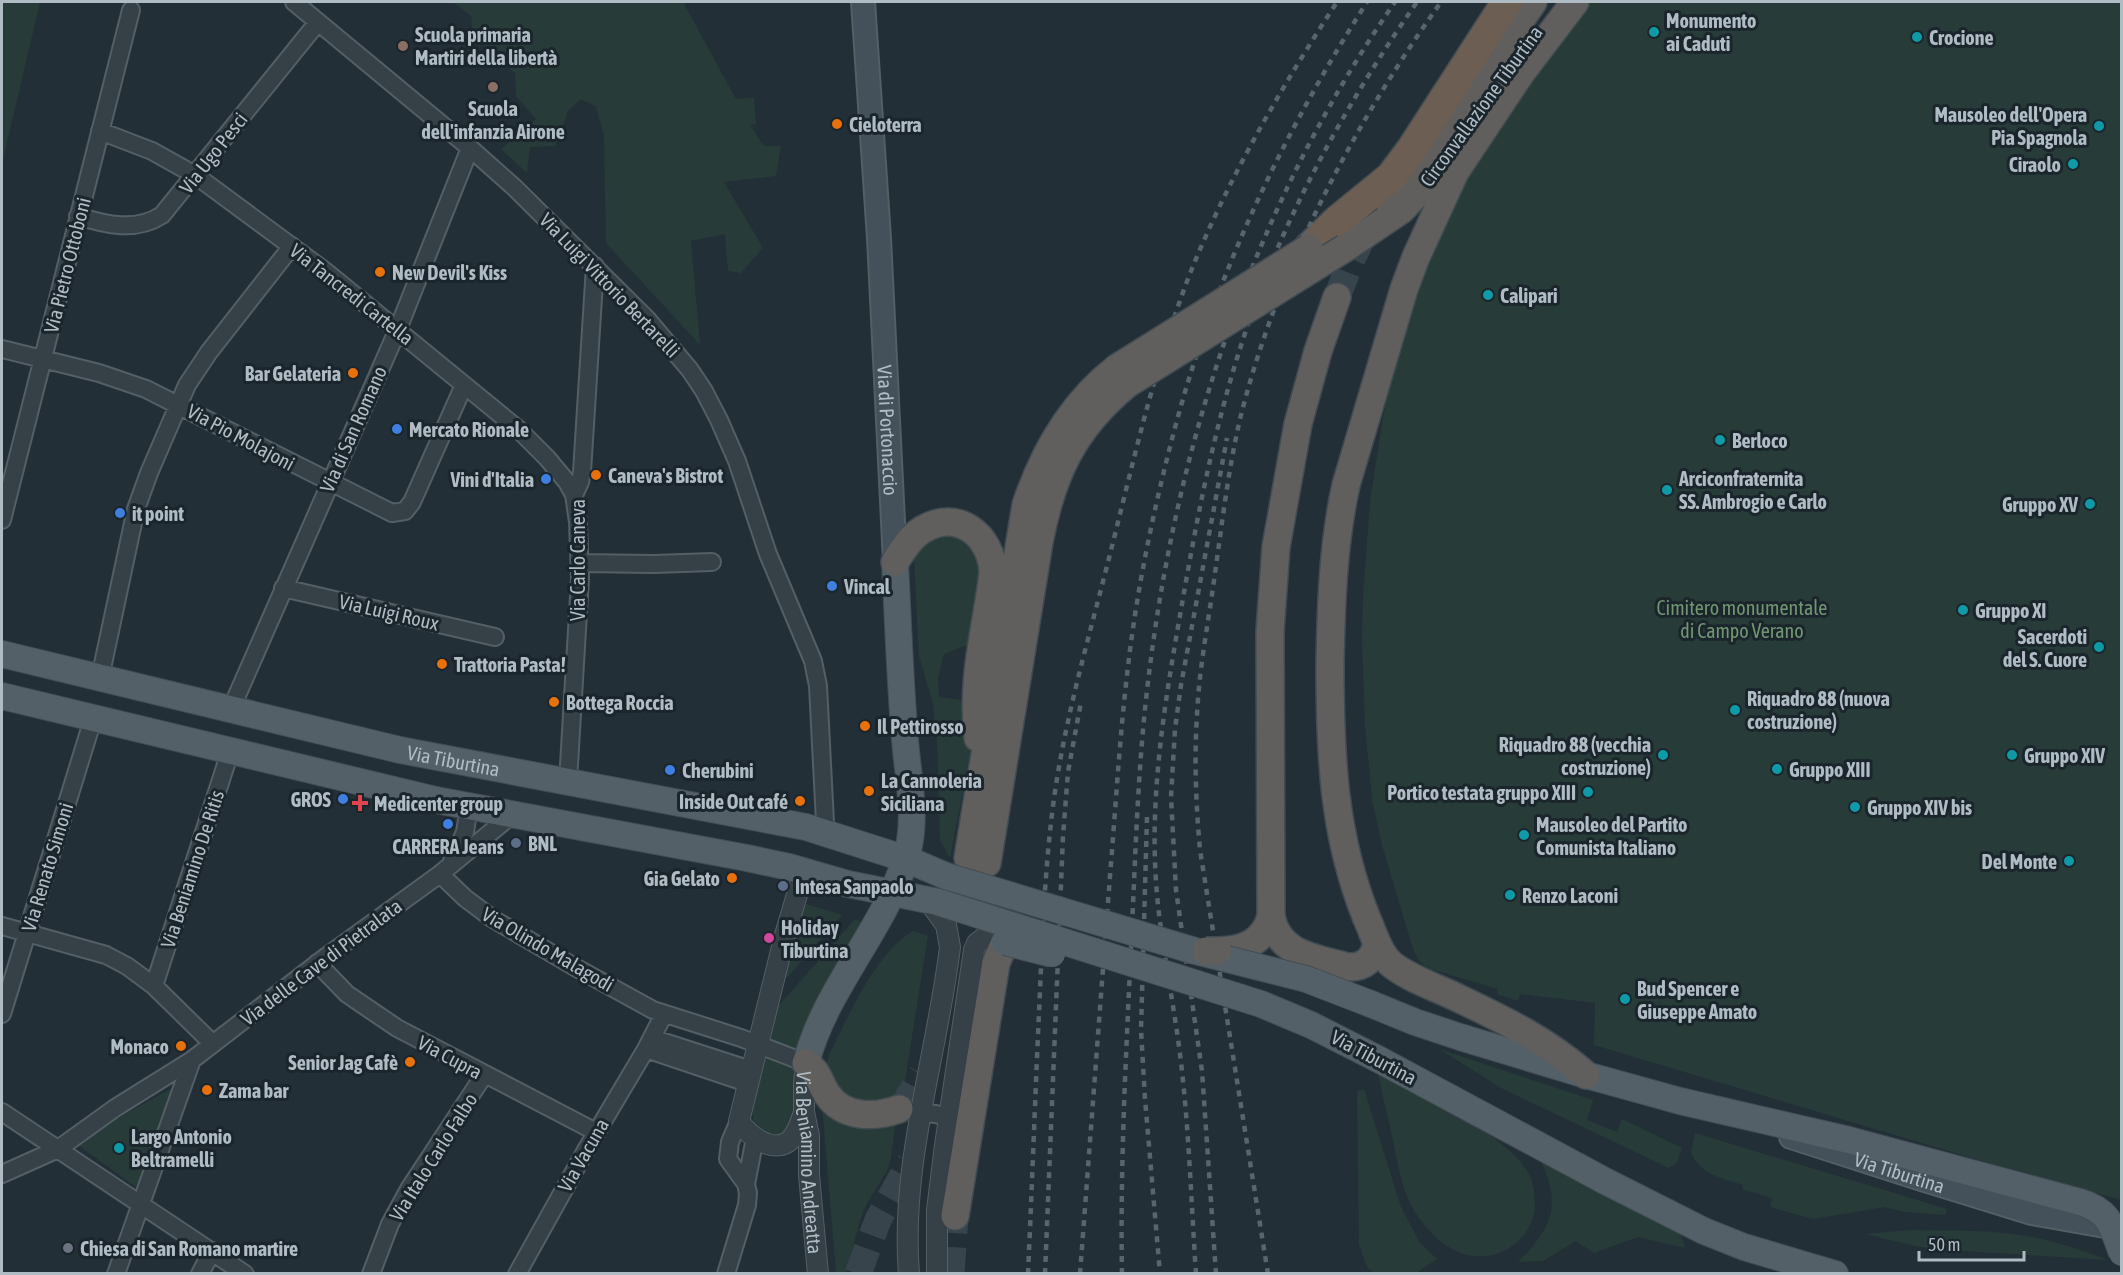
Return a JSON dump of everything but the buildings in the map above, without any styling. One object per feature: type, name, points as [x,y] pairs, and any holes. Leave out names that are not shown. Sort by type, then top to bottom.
[{"type":"highway","points":[[1122,376],[1079,436],[1064,461],[1049,496],[978,861],[982,778],[1019,540],[1032,485],[1055,439],[1074,411],[1095,387],[1122,376],[1310,248],[1337,221],[1367,205],[1407,156],[1507,2]]},
{"type":"highway","name":"Circonvallazione Tiburtina","points":[[1367,205],[1399,186],[1426,157],[1533,2]]},
{"type":"highway","name":"Circonvallazione Tiburtina","points":[[1122,376],[1345,248],[1401,210],[1431,179],[1556,2]]},
{"type":"highway","points":[[1372,953],[1360,899],[1345,850],[1332,771],[1331,608],[1340,514],[1346,485],[1404,289],[1441,198],[1484,127],[1540,47],[1575,2]]},
{"type":"highway","points":[[1337,297],[1312,369],[1296,432],[1276,548],[1270,631],[1271,916],[1273,928],[1283,943],[1296,951],[1347,968],[1355,967],[1372,953]]},
{"type":"highway","points":[[895,562],[921,531],[941,523],[967,527],[981,538],[990,552],[993,573],[978,658],[975,691],[982,778]]},
{"type":"highway","points":[[1206,951],[1239,948],[1253,943],[1266,930],[1271,916]]},
{"type":"highway","points":[[955,1215],[992,953]]},
{"type":"highway","points":[[1372,953],[1397,968],[1527,1032],[1554,1049],[1586,1075]]},
{"type":"highway","points":[[806,1063],[814,1069],[827,1094],[842,1108],[866,1115],[910,1111]]},
{"type":"main road","name":"Via di Portonaccio","points":[[863,2],[883,305],[903,714],[912,825],[906,859]]},
{"type":"main road","name":"Via Tiburtina","points":[[2,654],[400,750],[806,826],[906,859],[946,876],[1306,980],[1449,1033],[1680,1101],[1995,1202],[2032,1213],[2121,1229]]},
{"type":"main road","name":"Via Tiburtina","points":[[2,696],[377,787],[804,871],[848,884],[933,903],[1150,968],[1281,1011],[1378,1059],[1678,1218],[1739,1245],[1835,1274]]},
{"type":"main road","points":[[892,892],[906,859]]},
{"type":"main road","name":"Via Beniamino Andreatta","points":[[806,1063],[819,1025],[892,892]]},
{"type":"main road","points":[[992,953],[1060,955],[1150,968]]},
{"type":"main road","name":"Via Tiburtina","points":[[1680,1101],[1849,1140],[2096,1207],[2106,1216],[2121,1253]]},
{"type":"street","name":"Via Luigi Vittorio Bertarelli","points":[[294,2],[470,148],[526,199],[647,319],[690,370],[714,409],[737,460],[768,554],[804,635],[815,668],[825,822],[823,832]]},
{"type":"street","name":"Via Pietro Ottoboni","points":[[2,520],[131,10]]},
{"type":"street","name":"Via Ugo Pesci","points":[[78,216],[122,226],[151,222],[166,212],[318,22]]},
{"type":"street","name":"Via Tancredi Cartella","points":[[100,131],[152,151],[195,175],[292,246],[398,329],[509,422],[540,450],[567,482],[574,495]]},
{"type":"street","name":"Via di San Romano","points":[[231,709],[398,329],[470,148]]},
{"type":"street","points":[[100,678],[136,508],[156,454],[180,405],[187,385],[205,357],[292,246]]},
{"type":"street","name":"Via Carlo Caneva","points":[[568,782],[580,563],[574,495],[582,472],[595,266]]},
{"type":"street","name":"Via Pio Molajoni","points":[[2,349],[126,381],[180,405],[388,512],[397,513],[408,508],[464,385]]},
{"type":"street","points":[[580,563],[712,562]]},
{"type":"street","name":"Via Luigi Roux","points":[[283,588],[495,637]]},
{"type":"street","name":"Via Renato Simoni","points":[[2,1014],[93,719]]},
{"type":"street","name":"Via Beniamino De Ritis","points":[[153,986],[230,752]]},
{"type":"street","points":[[445,869],[465,832],[470,807]]},
{"type":"street","name":"Via delle Cave di Pietralata","points":[[192,1060],[317,963],[445,869],[513,814]]},
{"type":"street","name":"Via Olindo Malagodi","points":[[445,869],[465,898],[493,919],[573,966],[664,1014],[757,1044],[806,1063]]},
{"type":"street","points":[[726,1274],[747,1205],[748,1193],[746,1184],[728,1159],[730,1142],[739,1121],[785,935],[804,871]]},
{"type":"street","points":[[909,1274],[907,1244],[910,1111],[925,1086],[950,943],[946,924],[933,903]]},
{"type":"street","points":[[2,926],[117,960],[128,966],[153,986],[213,1044]]},
{"type":"street","points":[[937,1274],[938,1210],[952,1095],[992,953]]},
{"type":"street","name":"Via Cupra","points":[[317,963],[341,990],[374,1014],[414,1038],[596,1132]]},
{"type":"street","name":"Via Vacuna","points":[[517,1274],[664,1014]]},
{"type":"street","points":[[649,1043],[749,1077]]},
{"type":"street","points":[[2,1174],[58,1149],[115,1108],[192,1060]]},
{"type":"street","points":[[116,1274],[192,1060]]},
{"type":"street","name":"Via Beniamino Andreatta","points":[[806,1063],[804,1112],[809,1136],[809,1175],[818,1274]]},
{"type":"street","name":"Via Italo Carlo Falbo","points":[[371,1274],[390,1224],[409,1189],[484,1075]]},
{"type":"street","points":[[925,1086],[936,1094],[952,1095]]},
{"type":"street","points":[[910,1111],[949,1118]]},
{"type":"street","points":[[2,1112],[245,1274]]},
{"type":"street","points":[[739,1121],[755,1138],[772,1145],[787,1142],[798,1128],[804,1112]]},
{"type":"street","points":[[746,1184],[755,1138]]},
{"type":"street","points":[[787,1142],[798,1154],[809,1175]]},
{"type":"street","points":[[200,1274],[212,1251]]},
{"type":"green space","points":[[2,2],[40,2],[2,164]]},
{"type":"green space","points":[[453,2],[683,2],[736,99],[754,98],[756,124],[750,125],[764,146],[781,146],[776,176],[724,182],[763,248],[741,273],[728,271],[725,234],[691,241],[700,345],[606,243],[604,136],[596,107],[581,99],[568,111],[555,146],[530,147],[527,173],[501,149],[536,119],[516,96],[515,73],[473,37],[471,16]]},
{"type":"green space","name":"Cimitero monumentale di Campo Verano","points":[[1592,2],[2121,2],[2121,1200],[2009,1169],[1594,1045],[1595,1003],[1520,994],[1518,1001],[1497,994],[1498,989],[1427,968],[1419,961],[1413,949],[1382,845],[1372,799],[1365,724],[1363,597],[1370,502],[1382,423],[1412,296],[1472,156],[1578,14]]},
{"type":"green space","points":[[950,530],[982,553],[972,643],[944,654],[938,679],[939,697],[961,700],[973,740],[950,858],[940,840],[937,742],[933,704],[919,656],[914,559],[929,540]]},
{"type":"green space","points":[[803,903],[842,915],[787,978],[784,975]]},
{"type":"green space","points":[[855,919],[862,922],[796,1052],[767,1042],[775,1010]]},
{"type":"green space","points":[[913,931],[928,936],[903,1093],[893,1104],[842,1100],[826,1066],[829,1055],[854,1005],[875,970],[899,941]]},
{"type":"green space","points":[[1439,1049],[1593,1100],[1587,1120],[1617,1132],[1622,1119],[1682,1148],[1677,1163],[1669,1168],[1503,1089]]},
{"type":"green space","points":[[769,1057],[793,1065],[794,1068],[796,1115],[786,1133],[773,1137],[755,1128],[752,1112],[764,1060]]},
{"type":"green space","points":[[1378,1074],[1479,1128],[1513,1154],[1526,1169],[1533,1186],[1535,1204],[1533,1218],[1519,1240],[1496,1254],[1469,1255],[1445,1245],[1426,1228],[1409,1201],[1402,1183]]},
{"type":"green space","points":[[178,1085],[141,1191],[74,1142]]},
{"type":"green space","points":[[1364,1089],[1401,1207],[1420,1243],[1437,1259],[1416,1273],[1374,1273],[1367,1267],[1359,1244],[1357,1091]]},
{"type":"green space","points":[[822,1103],[896,1119],[887,1171],[866,1205],[846,1273],[836,1273]]},
{"type":"green space","points":[[1695,1133],[1947,1209],[1945,1215],[1905,1212],[1884,1207],[1813,1219],[1770,1207],[1772,1198],[1742,1189],[1743,1185],[1713,1175],[1700,1166],[1691,1153]]},
{"type":"green space","points":[[1538,1154],[1680,1231],[1685,1248],[1638,1237],[1594,1253],[1576,1241],[1543,1261],[1518,1262],[1540,1236],[1551,1212],[1550,1186]]},
{"type":"green space","points":[[1910,1230],[2017,1234],[2061,1244],[2108,1260],[1946,1250],[1915,1246],[1865,1234]]},
{"type":"tunnel","points":[[1337,297],[1351,261],[1392,177]]},
{"type":"tunnel","points":[[899,1109],[922,1074]]},
{"type":"tunnel","points":[[858,1274],[878,1220],[910,1162]]},
{"type":"tunnel","points":[[951,1274],[955,1216]]},
{"type":"railway","points":[[1028,1274],[1047,864],[1056,783],[1075,689],[1155,380],[1191,271],[1239,167],[1296,66],[1337,2]]},
{"type":"railway","points":[[1080,1274],[1123,712],[1137,603],[1158,496],[1187,384],[1206,327],[1251,214],[1305,106],[1367,2]]},
{"type":"railway","points":[[1122,1274],[1124,1111],[1140,768],[1157,615],[1175,522],[1197,430],[1225,339],[1259,251],[1298,165],[1344,82],[1395,2]]},
{"type":"railway","points":[[1196,1274],[1183,1081],[1162,934],[1155,862],[1158,765],[1176,636],[1213,448],[1233,370],[1259,294],[1291,218],[1329,143],[1371,71],[1417,2]]},
{"type":"railway","points":[[1268,1274],[1200,850],[1196,749],[1202,664],[1236,435],[1257,360],[1276,306],[1322,199],[1349,148],[1378,97],[1441,2]]},
{"type":"railway","points":[[1216,1274],[1202,1071],[1176,890],[1171,797],[1175,729],[1181,685],[1227,438]]},
{"type":"railway","points":[[1045,1274],[1063,836],[1068,772],[1081,702]]},
{"type":"railway","points":[[1147,817],[1141,1030],[1160,1274]]},
{"type":"place","name":"Monumento ai Caduti","points":[[1654,32]]},
{"type":"place","name":"Crocione","points":[[1917,37]]},
{"type":"place","name":"Scuola primaria Martiri della libertà","points":[[403,46]]},
{"type":"place","name":"Scuola dell'infanzia Airone","points":[[493,87]]},
{"type":"place","name":"Cieloterra","points":[[837,124]]},
{"type":"place","name":"Mausoleo dell'Opera Pia Spagnola","points":[[2099,126]]},
{"type":"place","name":"Ciraolo","points":[[2073,164]]},
{"type":"place","name":"New Devil's Kiss","points":[[380,272]]},
{"type":"place","name":"Calipari","points":[[1488,295]]},
{"type":"place","name":"Bar Gelateria","points":[[353,373]]},
{"type":"place","name":"Mercato Rionale","points":[[397,429]]},
{"type":"place","name":"Berloco","points":[[1720,440]]},
{"type":"place","name":"Caneva's Bistrot","points":[[596,475]]},
{"type":"place","name":"Vini d'Italia","points":[[546,479]]},
{"type":"place","name":"Arciconfraternita SS. Ambrogio e Carlo","points":[[1667,490]]},
{"type":"place","name":"Gruppo XV","points":[[2090,504]]},
{"type":"place","name":"it point","points":[[120,513]]},
{"type":"place","name":"Vincal","points":[[832,586]]},
{"type":"place","name":"Gruppo XI","points":[[1963,610]]},
{"type":"place","name":"Sacerdoti del S. Cuore","points":[[2099,647]]},
{"type":"place","name":"Trattoria Pasta!","points":[[442,664]]},
{"type":"place","name":"Bottega Roccia","points":[[554,702]]},
{"type":"place","name":"Riquadro 88 (nuova costruzione)","points":[[1735,710]]},
{"type":"place","name":"Il Pettirosso","points":[[865,726]]},
{"type":"place","name":"Riquadro 88 (vecchia costruzione)","points":[[1663,755]]},
{"type":"place","name":"Gruppo XIV","points":[[2012,755]]},
{"type":"place","name":"Gruppo XIII","points":[[1777,769]]},
{"type":"place","name":"Cherubini","points":[[670,770]]},
{"type":"place","name":"La Cannoleria Siciliana","points":[[869,791]]},
{"type":"place","name":"Portico testata gruppo XIII","points":[[1588,792]]},
{"type":"place","name":"GROS","points":[[343,799]]},
{"type":"place","name":"Inside Out café","points":[[800,801]]},
{"type":"place","name":"Medicenter group","points":[[360,803]]},
{"type":"place","name":"Gruppo XIV bis","points":[[1855,807]]},
{"type":"place","name":"CARRERA Jeans","points":[[448,824]]},
{"type":"place","name":"Mausoleo del Partito Comunista Italiano","points":[[1524,835]]},
{"type":"place","name":"BNL","points":[[516,843]]},
{"type":"place","name":"Del Monte","points":[[2069,861]]},
{"type":"place","name":"Gia Gelato","points":[[732,878]]},
{"type":"place","name":"Intesa Sanpaolo","points":[[783,886]]},
{"type":"place","name":"Renzo Laconi","points":[[1510,895]]},
{"type":"place","name":"Holiday Tiburtina","points":[[769,938]]},
{"type":"place","name":"Bud Spencer e Giuseppe Amato","points":[[1625,999]]},
{"type":"place","name":"Monaco","points":[[181,1046]]},
{"type":"place","name":"Senior Jag Cafè","points":[[410,1062]]},
{"type":"place","name":"Zama bar","points":[[207,1090]]},
{"type":"place","name":"Largo Antonio Beltramelli","points":[[119,1148]]},
{"type":"place","name":"Chiesa di San Romano martire","points":[[68,1248]]}]
